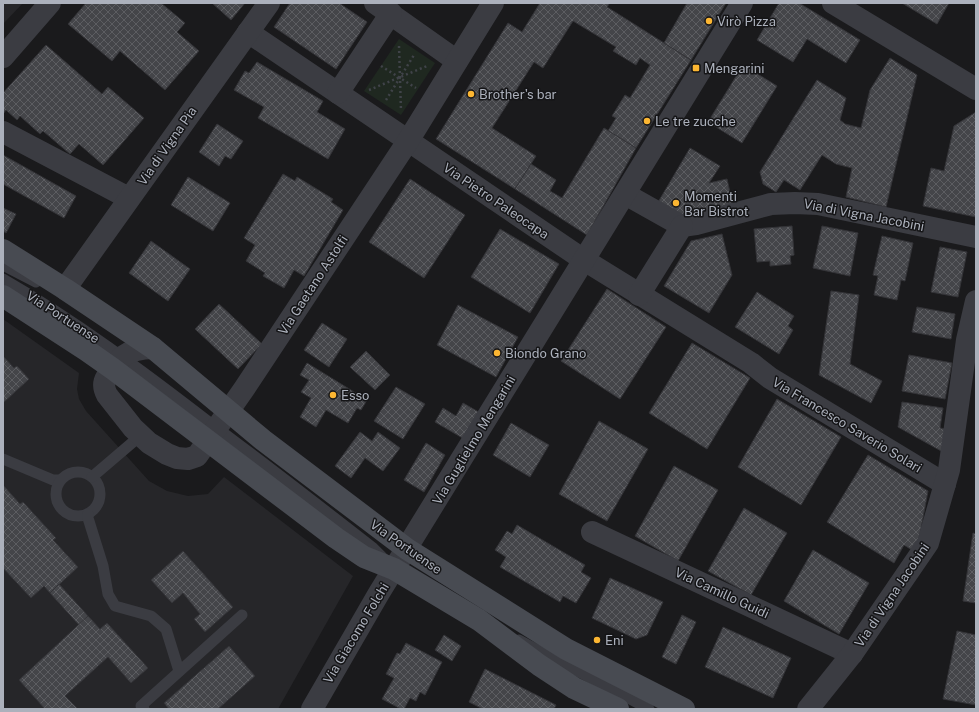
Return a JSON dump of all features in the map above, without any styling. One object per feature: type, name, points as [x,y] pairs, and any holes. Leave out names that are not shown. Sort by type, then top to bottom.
[{"type":"main road","name":"Via Portuense","points":[[3,250],[66,289],[153,348],[218,427],[341,542],[364,558],[401,559],[566,649],[684,709]]},
{"type":"main road","name":"Via Portuense","points":[[3,296],[86,350],[118,363],[218,427],[306,473],[401,559],[479,620],[539,665],[574,688],[618,709]]},
{"type":"street","points":[[3,57],[50,3]]},
{"type":"street","name":"Via di Vigna Pia","points":[[66,289],[269,3]]},
{"type":"street","points":[[338,94],[383,8],[457,61],[493,3]]},
{"type":"street","points":[[639,295],[682,226],[625,194],[742,3]]},
{"type":"street","points":[[833,3],[976,89]]},
{"type":"street","name":"Via Pietro Paleocapa","points":[[248,32],[584,260],[639,295]]},
{"type":"street","name":"Via Gaetano Astolfi","points":[[218,427],[408,141],[457,61]]},
{"type":"street","points":[[3,132],[121,194]]},
{"type":"street","name":"Via Guglielmo Mengarini","points":[[401,559],[625,194]]},
{"type":"street","name":"Via di Vigna Jacobini","points":[[682,226],[696,224],[771,204],[806,203],[818,204],[976,237]]},
{"type":"street","name":"Via Francesco Saverio Solari","points":[[639,295],[751,363],[770,378],[947,477]]},
{"type":"street","name":"Via di Vigna Jacobini","points":[[808,709],[852,654],[928,543],[947,477],[967,340],[976,302]]},
{"type":"street","points":[[153,348],[136,350],[118,363],[107,375],[103,383],[104,390],[107,395],[140,436],[167,454],[182,459],[188,459],[197,456],[218,427]]},
{"type":"street","name":"Via Camillo Guidi","points":[[592,532],[852,654]]},
{"type":"street","name":"Via Giacomo Folchi","points":[[312,709],[401,559]]},
{"type":"lane","name":"Via Portuense","points":[[3,264],[32,281],[66,289]]},
{"type":"lane","name":"Via Portuense","points":[[3,279],[47,305],[118,363]]},
{"type":"lane","points":[[92,477],[140,436]]},
{"type":"lane","points":[[3,458],[53,480],[60,480],[72,473],[79,472],[92,477],[97,482],[100,496],[98,504],[94,510],[82,516],[74,516],[67,514],[61,509],[55,495],[60,480]]},
{"type":"lane","points":[[88,514],[103,566],[108,594],[115,606],[151,616],[166,629],[179,672]]},
{"type":"lane","points":[[144,709],[141,706],[242,615]]},
{"type":"lane","name":"Via Portuense","points":[[479,620],[548,654],[649,709]]},
{"type":"path","points":[[399,39],[401,115]]},
{"type":"path","points":[[384,104],[417,51]]},
{"type":"path","points":[[382,66],[418,89]]},
{"type":"path","points":[[364,91],[428,66]]},
{"type":"shaded area","points":[[3,3],[23,3],[3,24]]},
{"type":"shaded area","points":[[399,39],[435,63],[401,115],[364,91]]},
{"type":"shaded area","points":[[3,319],[79,373],[77,389],[79,399],[86,411],[149,481],[167,491],[188,496],[208,494],[224,477],[353,576],[278,709],[3,709]]},
{"type":"building","points":[[86,3],[161,3],[185,23],[177,32],[199,51],[165,90],[120,51],[112,61],[68,24]]},
{"type":"building","points":[[212,3],[245,3],[231,20]]},
{"type":"building","points":[[290,3],[339,3],[367,22],[336,69],[274,27]]},
{"type":"building","points":[[540,3],[609,4],[607,7],[691,60],[636,148],[608,131],[616,118],[612,116],[625,95],[630,98],[650,65],[640,58],[636,65],[613,51],[616,47],[573,21],[543,68],[534,62],[492,128],[536,156],[515,189],[436,139],[508,23],[522,32]]},
{"type":"building","points":[[687,3],[726,3],[691,60],[664,43]]},
{"type":"building","points":[[779,3],[799,3],[860,40],[846,63],[807,39],[793,62],[757,40]]},
{"type":"building","points":[[902,3],[949,3],[937,24]]},
{"type":"building","points":[[46,45],[102,94],[108,87],[144,118],[103,165],[79,144],[70,154],[43,131],[40,134],[20,116],[17,120],[6,110],[3,114],[3,93]]},
{"type":"building","points":[[890,58],[917,75],[886,207],[846,197],[852,168],[836,164],[822,155],[800,190],[784,180],[776,192],[763,184],[760,172],[817,80],[846,98],[840,120],[845,124],[861,128],[870,90]]},
{"type":"building","points":[[257,62],[323,101],[317,112],[345,129],[328,159],[258,118],[264,107],[234,90],[245,71],[249,73]]},
{"type":"building","points":[[743,65],[777,86],[742,143],[708,122]]},
{"type":"building","points":[[976,112],[976,217],[923,206],[931,168],[944,171],[954,126]]},
{"type":"building","points":[[217,124],[243,141],[231,159],[225,156],[219,166],[199,152]]},
{"type":"building","points":[[604,128],[636,148],[587,235],[515,189],[531,164],[556,180],[550,191],[562,198]]},
{"type":"building","points":[[690,148],[720,166],[709,183],[727,179],[733,206],[682,218],[657,204]]},
{"type":"building","points":[[3,155],[76,196],[64,218],[3,184]]},
{"type":"building","points":[[283,174],[295,181],[297,177],[333,199],[331,202],[343,210],[304,276],[294,270],[284,288],[263,276],[265,273],[246,261],[255,245],[244,238]]},
{"type":"building","points":[[188,177],[230,203],[213,231],[171,205]]},
{"type":"building","points":[[410,179],[465,215],[424,278],[369,242]]},
{"type":"building","points":[[3,208],[16,214],[6,233],[3,231]]},
{"type":"building","points":[[792,226],[794,255],[790,256],[791,264],[770,266],[770,261],[757,262],[754,229]]},
{"type":"building","points":[[822,226],[858,233],[850,276],[813,268]]},
{"type":"building","points":[[500,229],[559,264],[530,313],[471,277]]},
{"type":"building","points":[[722,234],[732,275],[709,313],[664,286],[691,241]]},
{"type":"building","points":[[882,236],[913,243],[905,281],[901,280],[897,300],[874,295],[878,276],[873,275]]},
{"type":"building","points":[[151,241],[190,269],[168,301],[129,273]]},
{"type":"building","points":[[940,247],[967,252],[958,297],[931,292]]},
{"type":"building","points":[[607,289],[666,327],[620,399],[561,361]]},
{"type":"building","points":[[831,291],[859,295],[850,364],[882,381],[871,403],[819,375]]},
{"type":"building","points":[[757,292],[794,316],[788,326],[793,330],[779,354],[735,327]]},
{"type":"building","points":[[219,304],[262,344],[238,369],[195,329]]},
{"type":"building","points":[[458,305],[518,337],[496,377],[437,345]]},
{"type":"building","points":[[917,307],[955,314],[951,339],[912,332]]},
{"type":"building","points":[[322,323],[347,339],[329,367],[304,350]]},
{"type":"building","points":[[692,343],[750,378],[707,449],[649,413]]},
{"type":"building","points":[[366,351],[390,375],[375,390],[350,367]]},
{"type":"building","points":[[909,355],[952,363],[945,399],[902,391]]},
{"type":"building","points":[[3,356],[14,368],[17,366],[29,379],[3,403]]},
{"type":"building","name":"Esso","points":[[307,363],[367,400],[361,410],[357,408],[348,423],[326,410],[316,427],[300,417],[311,398],[301,392],[309,380],[300,375]]},
{"type":"building","points":[[396,387],[425,404],[403,439],[374,421]]},
{"type":"building","points":[[777,399],[841,437],[801,505],[738,467]]},
{"type":"building","points":[[902,402],[943,408],[940,428],[946,429],[943,452],[898,427]]},
{"type":"building","points":[[463,403],[482,414],[466,440],[435,422],[443,408],[456,416]]},
{"type":"building","points":[[599,421],[648,449],[607,521],[559,494]]},
{"type":"building","points":[[511,423],[549,445],[530,477],[493,455]]},
{"type":"building","points":[[360,432],[372,441],[378,432],[400,448],[383,471],[365,458],[351,478],[335,466]]},
{"type":"building","points":[[426,443],[445,455],[424,492],[404,480]]},
{"type":"building","points":[[868,455],[928,491],[919,539],[912,550],[904,545],[894,563],[827,522]]},
{"type":"building","points":[[674,466],[718,490],[678,561],[635,536]]},
{"type":"building","points":[[3,485],[20,504],[23,502],[56,538],[53,540],[78,567],[50,593],[44,586],[31,598],[3,568]]},
{"type":"building","points":[[744,508],[787,533],[751,595],[708,571]]},
{"type":"building","points":[[517,525],[585,565],[581,572],[591,578],[576,603],[563,596],[560,602],[500,567],[506,557],[495,550],[507,531],[512,534]]},
{"type":"building","points":[[973,533],[976,534],[976,603],[963,601]]},
{"type":"building","points":[[813,550],[869,583],[839,634],[784,601]]},
{"type":"building","points":[[183,551],[233,607],[205,632],[194,619],[200,614],[183,593],[172,603],[151,580]]},
{"type":"building","points":[[610,578],[663,602],[647,635],[636,639],[592,618]]},
{"type":"building","points":[[59,584],[88,616],[79,625],[50,593]]},
{"type":"building","points":[[682,615],[696,622],[676,664],[662,657]]},
{"type":"building","points":[[88,616],[100,629],[107,623],[148,668],[131,683],[108,657],[65,696],[77,708],[76,709],[45,709],[19,680]]},
{"type":"building","points":[[723,627],[791,658],[773,698],[705,667]]},
{"type":"building","points":[[957,631],[976,635],[976,705],[943,699]]},
{"type":"building","points":[[444,635],[461,646],[452,661],[435,650]]},
{"type":"building","points":[[406,643],[442,662],[425,695],[420,692],[416,701],[410,698],[404,709],[401,709],[382,699],[394,678],[386,674],[397,653],[400,654]]},
{"type":"building","points":[[229,646],[255,676],[218,709],[169,709],[164,703]]},
{"type":"building","points":[[485,669],[556,705],[554,709],[483,709],[469,702]]},
{"type":"place","name":"Virò Pizza","points":[[709,21]]},
{"type":"place","name":"Mengarini","points":[[696,68]]},
{"type":"place","name":"Brother's bar","points":[[471,94]]},
{"type":"place","name":"Le tre zucche","points":[[647,121]]},
{"type":"place","name":"Momenti Bar Bistrot","points":[[676,203]]},
{"type":"place","name":"Biondo Grano","points":[[497,353]]},
{"type":"place","name":"Esso","points":[[333,395]]},
{"type":"place","name":"Eni","points":[[597,640]]}]
